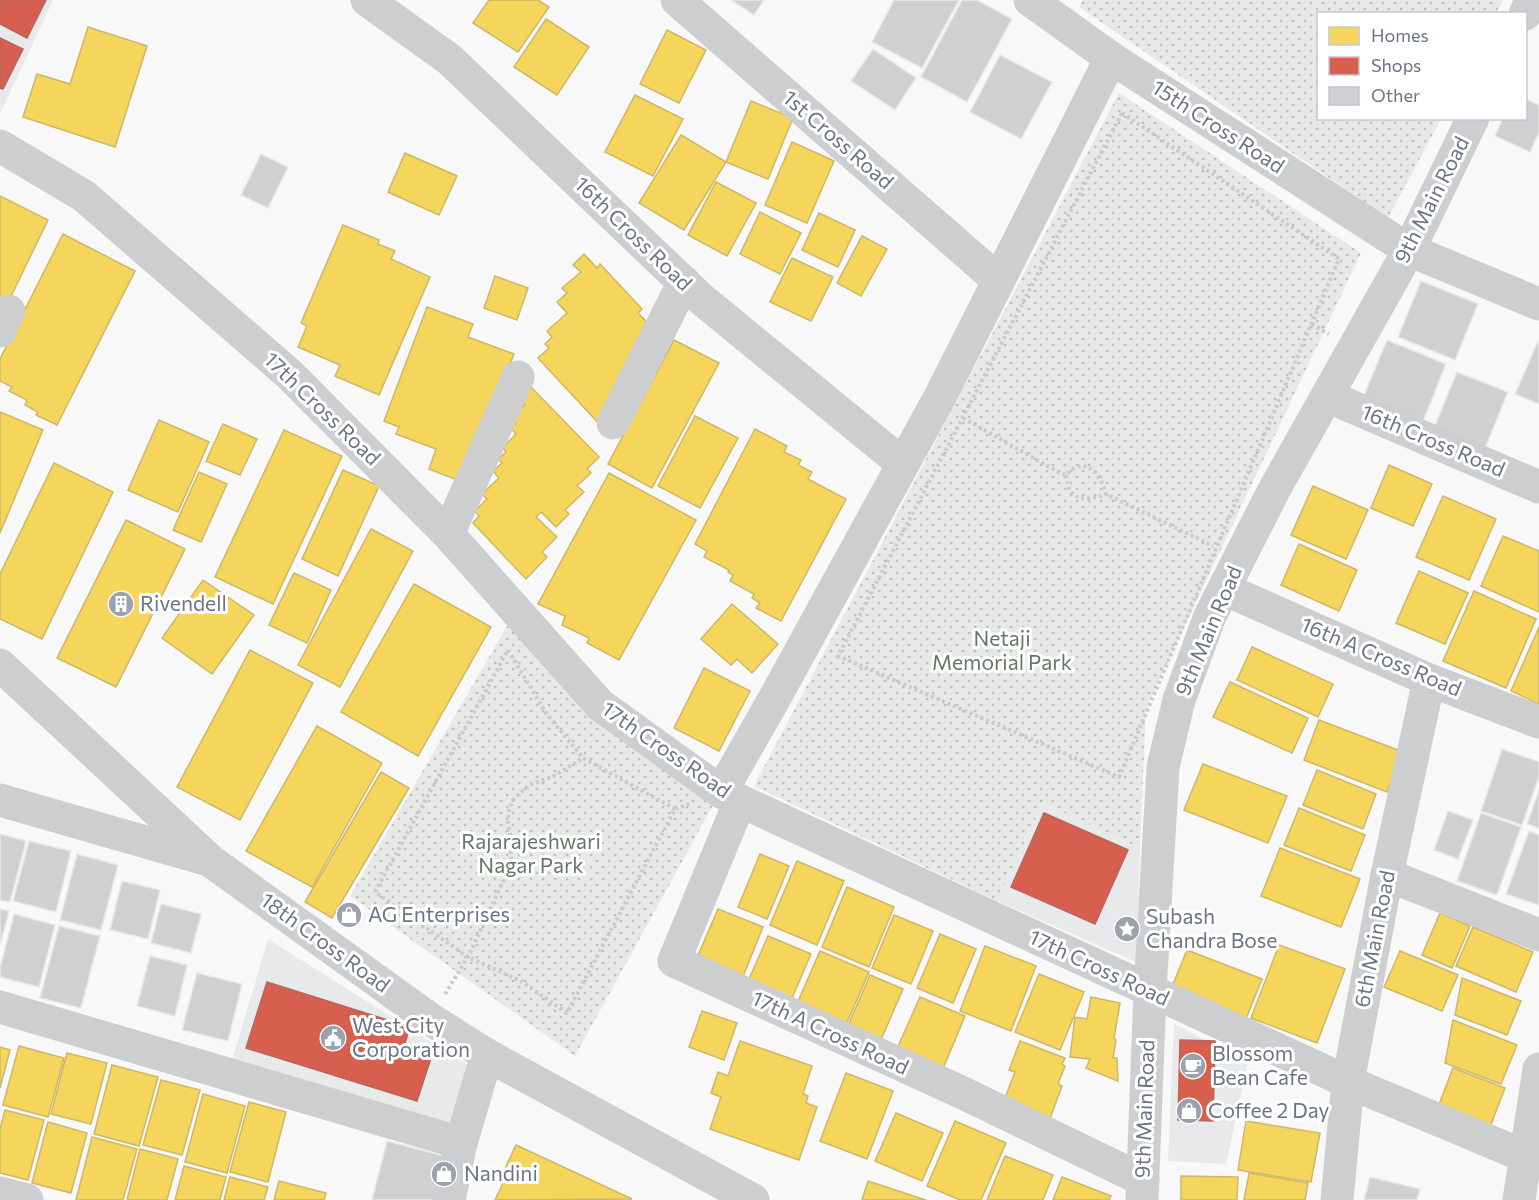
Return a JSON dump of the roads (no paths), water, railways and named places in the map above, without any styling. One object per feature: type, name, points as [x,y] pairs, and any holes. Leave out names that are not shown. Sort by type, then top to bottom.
[{"type":"street","name":"16th Cross Road","points":[[367,0],[448,59],[700,298],[903,464]]},
{"type":"street","name":"1st Cross Road","points":[[677,0],[998,280]]},
{"type":"street","name":"15th Cross Road","points":[[1030,0],[1111,58],[1408,250],[1539,304]]},
{"type":"street","points":[[730,796],[779,691],[940,395],[1111,58]]},
{"type":"street","name":"9th Main Road","points":[[1142,1190],[1150,992],[1163,767],[1179,700],[1210,616],[1274,490],[1408,250],[1472,120]]},
{"type":"street","name":"17th Cross Road","points":[[0,146],[93,203],[289,374],[448,534],[600,705],[730,796],[1348,1082],[1532,1159]]},
{"type":"street","points":[[613,423],[684,282]]},
{"type":"street","points":[[448,534],[518,377]]},
{"type":"street","name":"16th Cross Road","points":[[1327,396],[1539,487]]},
{"type":"street","name":"16th A Cross Road","points":[[1224,589],[1429,680],[1539,722]]},
{"type":"street","name":"18th Cross Road","points":[[0,665],[212,862],[430,1019],[486,1055],[753,1200]]},
{"type":"street","name":"6th Main Road","points":[[1337,1200],[1348,1082],[1387,875],[1429,680]]},
{"type":"street","name":"17th A Cross Road","points":[[730,796],[674,961],[963,1094],[1142,1190]]},
{"type":"street","points":[[0,800],[212,862]]},
{"type":"street","points":[[1387,875],[1539,935]]},
{"type":"street","points":[[0,1007],[461,1143]]},
{"type":"street","points":[[449,1200],[461,1143],[486,1055]]},
{"type":"street","points":[[1518,1200],[1532,1159],[1539,1069]]},
{"type":"street","points":[[0,1192],[27,1200]]},
{"type":"place","name":"Rivendell","points":[[121,604]]},
{"type":"place","name":"AG Enterprises","points":[[349,915]]},
{"type":"place","name":"Subash Chandra Bose","points":[[1127,929]]},
{"type":"place","name":"West City Corporation","points":[[333,1038]]},
{"type":"place","name":"Blossom Bean Cafe","points":[[1193,1066]]},
{"type":"place","name":"Coffee 2 Day","points":[[1189,1111]]},
{"type":"place","name":"Nandini","points":[[444,1174]]},
{"type":"park label","name":"Netaji Memorial Park","points":[[1002,651]]},
{"type":"park label","name":"Rajarajeshwari Nagar Park","points":[[531,854]]}]
